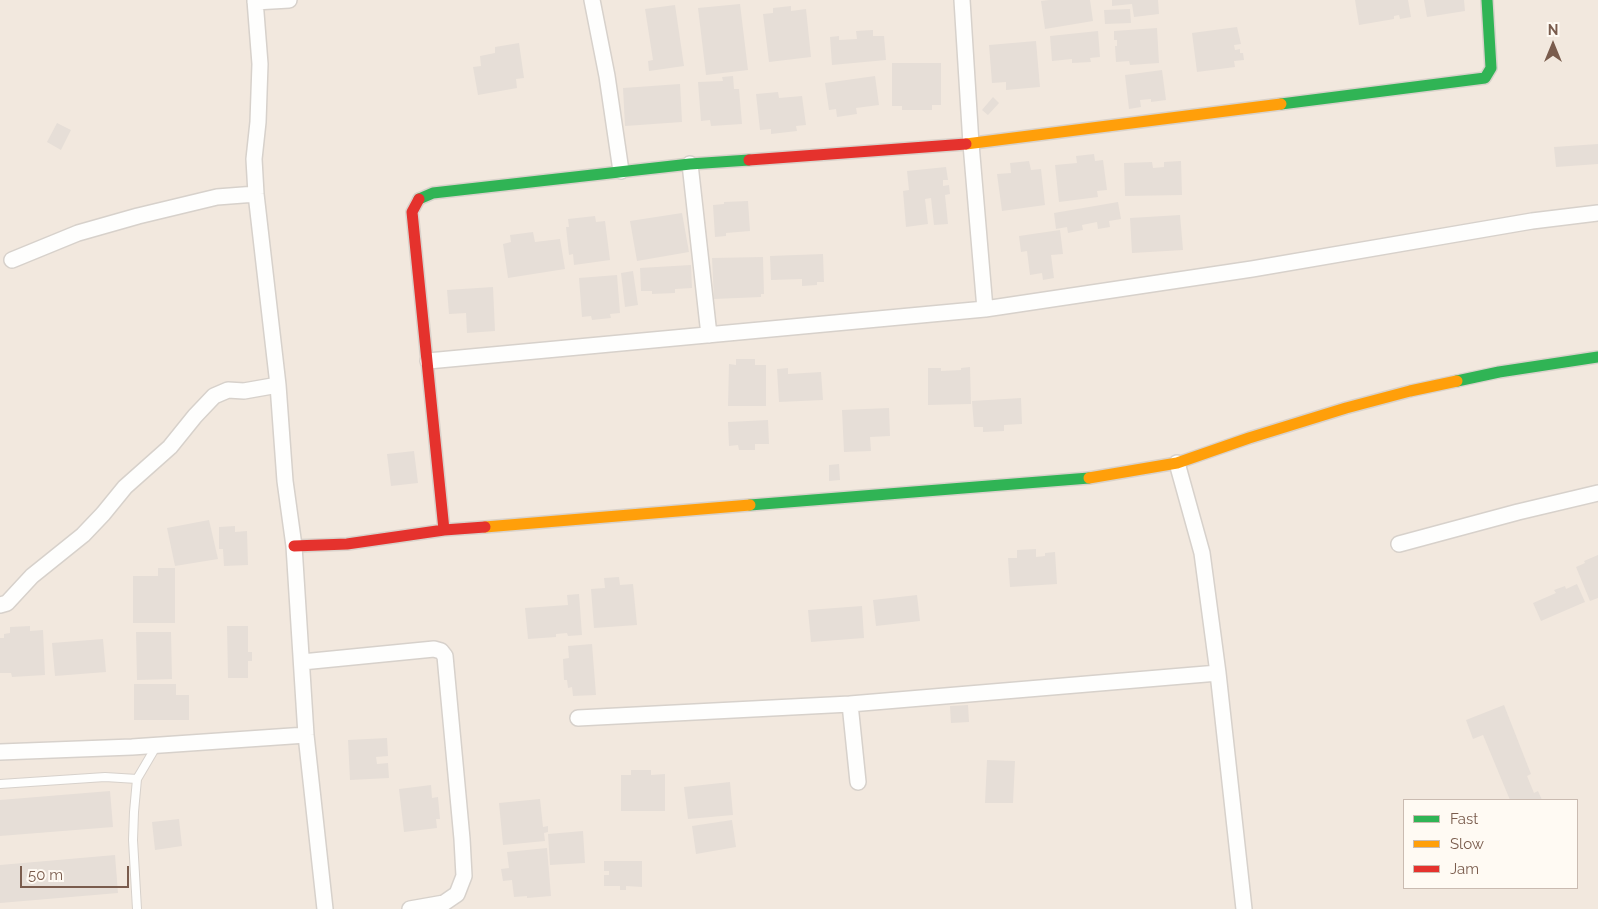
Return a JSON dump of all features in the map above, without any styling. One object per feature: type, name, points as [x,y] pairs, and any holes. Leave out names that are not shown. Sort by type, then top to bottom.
[{"type":"street","points":[[289,0],[255,1],[260,64],[258,122],[254,159],[256,194],[278,385],[285,481],[294,546],[306,735],[325,909]]},
{"type":"street","points":[[592,0],[607,76],[621,171]]},
{"type":"street","points":[[962,0],[971,144],[985,309]]},
{"type":"street","points":[[444,530],[412,212],[419,199],[433,193],[690,164],[971,144],[1485,78],[1491,68],[1487,0]]},
{"type":"street","points":[[690,164],[709,335]]},
{"type":"street","points":[[12,260],[78,233],[129,219],[217,197],[256,194]]},
{"type":"street","points":[[428,361],[985,309],[1252,269],[1532,221],[1598,213]]},
{"type":"street","points":[[294,546],[347,544],[444,530],[1096,477],[1177,463],[1346,408],[1410,391],[1499,372],[1598,357]]},
{"type":"street","points":[[0,605],[6,603],[32,576],[83,535],[125,487],[170,447],[214,396],[228,390],[244,391],[278,385]]},
{"type":"street","points":[[1177,463],[1202,553],[1218,673],[1244,909]]},
{"type":"street","points":[[1399,544],[1598,493]]},
{"type":"street","points":[[302,662],[434,649],[441,651],[445,656],[464,876],[457,894],[444,903],[410,909]]},
{"type":"street","points":[[578,718],[850,704],[1218,673]]},
{"type":"street","points":[[850,704],[858,782]]},
{"type":"street","points":[[0,752],[157,745],[306,735]]},
{"type":"lane","points":[[137,909],[133,840],[137,779],[157,745]]},
{"type":"lane","points":[[0,784],[105,777],[137,779]]},
{"type":"shaded area","points":[[0,0],[1598,0],[1598,909],[0,909]]},
{"type":"building","points":[[1090,0],[1093,21],[1045,29],[1041,1]]},
{"type":"building","points":[[1112,0],[1158,0],[1159,14],[1134,17],[1132,4],[1112,6]]},
{"type":"building","points":[[1355,0],[1408,0],[1411,17],[1400,19],[1399,15],[1394,16],[1394,19],[1359,25]]},
{"type":"building","points":[[1424,0],[1464,0],[1465,11],[1427,17]]},
{"type":"building","points":[[740,4],[748,70],[706,75],[698,8]]},
{"type":"building","points":[[675,5],[684,66],[649,71],[648,61],[653,60],[645,9]]},
{"type":"building","points":[[791,6],[791,11],[806,9],[811,57],[769,62],[763,14],[773,13],[773,8]]},
{"type":"building","points":[[1130,9],[1131,23],[1105,24],[1104,10]]},
{"type":"building","points":[[1237,27],[1241,44],[1234,45],[1235,50],[1240,49],[1244,60],[1234,61],[1235,67],[1197,72],[1192,33]]},
{"type":"building","points":[[1157,28],[1159,63],[1130,65],[1129,61],[1116,62],[1115,46],[1117,46],[1117,40],[1114,40],[1114,31]]},
{"type":"building","points":[[873,30],[873,36],[884,36],[886,60],[832,65],[830,37],[839,36],[839,40],[857,39],[856,31]]},
{"type":"building","points":[[1098,31],[1100,57],[1090,58],[1091,62],[1072,63],[1072,59],[1052,61],[1050,36]]},
{"type":"building","points":[[1036,41],[1040,87],[1006,90],[1006,82],[992,83],[989,45]]},
{"type":"building","points":[[519,43],[524,78],[516,79],[517,88],[478,95],[473,67],[481,66],[480,56],[495,53],[495,47]]},
{"type":"building","points":[[892,63],[941,63],[941,105],[932,105],[932,110],[902,110],[902,106],[892,106]]},
{"type":"building","points":[[1162,70],[1166,100],[1151,102],[1151,99],[1140,100],[1141,107],[1129,109],[1125,75]]},
{"type":"building","points":[[733,76],[734,89],[739,89],[742,124],[711,126],[710,120],[701,121],[698,82],[723,81],[722,77]]},
{"type":"building","points":[[875,76],[879,105],[856,108],[857,114],[837,117],[836,109],[829,110],[825,83]]},
{"type":"building","points":[[680,84],[682,122],[625,126],[623,88]]},
{"type":"building","points":[[778,92],[779,98],[802,96],[806,125],[796,126],[797,131],[771,134],[771,129],[760,130],[756,94]]},
{"type":"building","points":[[993,97],[999,103],[988,115],[982,110]]},
{"type":"building","points":[[57,123],[71,130],[61,150],[47,142]]},
{"type":"building","points":[[1598,144],[1598,164],[1556,167],[1554,147]]},
{"type":"building","points":[[1094,154],[1095,161],[1103,160],[1107,190],[1097,191],[1098,197],[1059,202],[1055,165],[1077,163],[1076,156]]},
{"type":"building","points":[[1029,161],[1031,170],[1041,169],[1045,205],[1002,211],[997,174],[1011,173],[1010,163]]},
{"type":"building","points":[[1181,161],[1182,195],[1125,196],[1124,163],[1152,162],[1153,168],[1164,167],[1164,162]]},
{"type":"building","points":[[946,167],[948,180],[943,180],[943,186],[949,185],[950,194],[945,195],[948,224],[934,225],[931,198],[925,199],[928,224],[906,227],[903,191],[909,190],[907,171]]},
{"type":"building","points":[[748,201],[750,231],[726,233],[726,236],[715,237],[713,205],[724,204],[724,202]]},
{"type":"building","points":[[1118,202],[1121,219],[1109,221],[1110,227],[1098,229],[1097,222],[1082,225],[1083,230],[1068,233],[1067,227],[1056,229],[1054,213]]},
{"type":"building","points":[[682,213],[689,252],[637,261],[630,221]]},
{"type":"building","points":[[1180,215],[1183,250],[1132,253],[1130,218]]},
{"type":"building","points":[[595,216],[596,222],[605,221],[610,260],[574,265],[573,254],[569,255],[566,227],[569,227],[568,219]]},
{"type":"building","points":[[1060,230],[1063,254],[1051,255],[1054,278],[1043,280],[1042,273],[1030,275],[1027,251],[1021,252],[1019,236]]},
{"type":"building","points":[[533,232],[535,242],[560,239],[565,269],[508,278],[503,244],[511,242],[510,235]]},
{"type":"building","points":[[823,254],[824,282],[817,282],[817,285],[802,286],[802,279],[771,280],[770,256]]},
{"type":"building","points":[[763,257],[764,294],[761,294],[761,297],[714,299],[712,258]]},
{"type":"building","points":[[691,265],[692,288],[675,289],[675,293],[652,294],[652,291],[641,291],[640,268]]},
{"type":"building","points":[[633,271],[638,305],[625,307],[621,273]]},
{"type":"building","points":[[617,275],[620,313],[610,314],[611,318],[592,320],[591,316],[582,317],[579,278]]},
{"type":"building","points":[[493,287],[495,331],[467,333],[466,313],[449,314],[447,290]]},
{"type":"building","points":[[736,359],[755,359],[755,365],[766,365],[766,406],[728,406],[729,364],[736,365]]},
{"type":"building","points":[[970,367],[971,404],[928,405],[928,368],[941,368],[941,371],[961,370],[961,368]]},
{"type":"building","points":[[788,368],[788,374],[821,372],[823,400],[779,402],[777,369]]},
{"type":"building","points":[[1021,398],[1022,424],[1004,425],[1004,431],[983,432],[983,427],[974,427],[972,401]]},
{"type":"building","points":[[889,408],[890,436],[870,437],[871,451],[844,452],[842,410]]},
{"type":"building","points":[[768,420],[769,444],[755,444],[755,450],[739,450],[738,445],[729,446],[728,422]]},
{"type":"building","points":[[414,451],[418,483],[391,486],[387,454]]},
{"type":"building","points":[[839,464],[840,480],[829,481],[829,465]]},
{"type":"building","points":[[209,520],[218,559],[175,566],[167,528]]},
{"type":"building","points":[[235,526],[235,532],[247,531],[248,565],[224,566],[223,549],[219,549],[219,527]]},
{"type":"building","points":[[1036,549],[1036,557],[1045,556],[1045,553],[1055,552],[1057,584],[1010,587],[1008,558],[1017,558],[1017,550]]},
{"type":"building","points":[[1598,555],[1598,598],[1590,601],[1576,567]]},
{"type":"building","points":[[158,568],[175,568],[175,623],[133,623],[133,576],[158,576]]},
{"type":"building","points":[[619,577],[620,585],[633,584],[637,625],[594,628],[591,589],[605,588],[604,578]]},
{"type":"building","points":[[1577,584],[1585,602],[1541,621],[1533,603],[1556,593],[1554,590],[1565,586],[1566,589]]},
{"type":"building","points":[[579,594],[582,635],[568,636],[567,633],[556,634],[556,637],[528,639],[525,608],[568,605],[567,595]]},
{"type":"building","points":[[917,595],[920,621],[876,626],[873,600]]},
{"type":"building","points":[[862,606],[864,638],[811,642],[808,610]]},
{"type":"building","points":[[30,626],[30,631],[43,630],[45,675],[12,677],[11,673],[0,673],[0,638],[4,638],[4,634],[10,633],[10,627]]},
{"type":"building","points":[[227,626],[248,626],[248,652],[252,652],[252,661],[248,661],[248,678],[228,678]]},
{"type":"building","points":[[136,632],[171,632],[172,679],[137,680]]},
{"type":"building","points":[[103,639],[106,672],[55,676],[52,643]]},
{"type":"building","points":[[592,644],[596,695],[573,696],[572,687],[568,688],[567,680],[564,680],[563,659],[569,658],[568,646]]},
{"type":"building","points":[[134,684],[176,684],[176,695],[189,695],[189,720],[134,720]]},
{"type":"building","points":[[968,705],[969,722],[951,723],[950,706]]},
{"type":"building","points":[[1504,705],[1531,774],[1527,776],[1534,793],[1538,791],[1542,799],[1510,799],[1483,735],[1473,739],[1466,720]]},
{"type":"building","points":[[387,738],[388,756],[376,757],[377,764],[388,763],[389,778],[350,780],[348,740]]},
{"type":"building","points":[[987,760],[1015,761],[1013,803],[985,803]]},
{"type":"building","points":[[631,770],[651,770],[651,775],[665,774],[665,811],[621,811],[621,775],[631,775]]},
{"type":"building","points":[[730,782],[733,815],[688,819],[684,787]]},
{"type":"building","points":[[431,785],[432,798],[438,797],[440,819],[436,819],[437,828],[404,832],[399,789]]},
{"type":"building","points":[[110,791],[113,827],[0,836],[0,800]]},
{"type":"building","points":[[540,799],[543,827],[548,826],[548,832],[544,833],[545,841],[503,845],[499,803]]},
{"type":"building","points":[[179,819],[182,846],[155,850],[152,822]]},
{"type":"building","points":[[732,820],[736,847],[696,854],[692,826]]},
{"type":"building","points":[[583,831],[585,863],[550,865],[548,834]]},
{"type":"building","points":[[547,848],[551,896],[514,897],[512,880],[503,881],[501,869],[509,868],[507,852]]},
{"type":"building","points":[[115,855],[118,893],[0,903],[0,865]]},
{"type":"building","points":[[604,861],[642,861],[642,887],[626,886],[626,890],[620,890],[620,886],[604,886],[604,875],[609,875],[609,871],[604,871]]},
{"type":"traffic: fast","points":[[1281,104],[1485,78],[1491,68],[1487,0]]},
{"type":"traffic: fast","points":[[419,199],[433,193],[690,164],[749,160]]},
{"type":"traffic: fast","points":[[1457,381],[1499,372],[1598,357]]},
{"type":"traffic: fast","points":[[750,505],[1089,478]]},
{"type":"traffic: slow","points":[[966,144],[1281,104]]},
{"type":"traffic: slow","points":[[1089,478],[1177,463],[1346,408],[1457,381]]},
{"type":"traffic: slow","points":[[485,527],[750,505]]},
{"type":"traffic: jam","points":[[749,160],[966,144]]},
{"type":"traffic: jam","points":[[419,199],[412,212],[444,530]]},
{"type":"traffic: jam","points":[[294,546],[347,544],[444,530],[485,527]]}]
